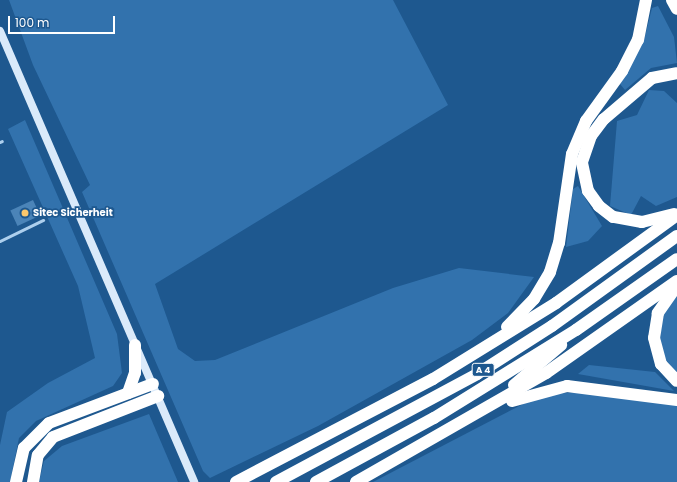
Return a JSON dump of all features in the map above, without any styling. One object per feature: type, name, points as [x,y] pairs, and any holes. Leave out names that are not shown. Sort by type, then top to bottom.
[{"type":"highway","points":[[488,345],[523,312],[546,279],[560,243],[572,154],[586,121],[633,50],[643,25],[646,0]]},
{"type":"highway","points":[[672,0],[677,9]]},
{"type":"highway","points":[[677,73],[661,74],[648,81],[604,119],[587,144],[582,173],[592,198],[613,217],[642,222],[677,214]]},
{"type":"highway","points":[[236,482],[348,426],[488,345],[615,264],[677,214]]},
{"type":"highway","name":"A 4","points":[[276,482],[477,374],[558,322],[677,236]]},
{"type":"highway","name":"A 4","points":[[316,482],[434,418],[576,330],[677,259]]},
{"type":"highway","points":[[356,482],[470,419],[546,373],[677,281]]},
{"type":"highway","points":[[677,286],[658,313],[654,338],[661,364],[677,382]]},
{"type":"highway","points":[[470,419],[548,358],[576,330]]},
{"type":"highway","points":[[128,393],[135,373],[135,345]]},
{"type":"highway","points":[[16,482],[20,457],[35,434],[64,416],[153,384]]},
{"type":"highway","points":[[470,419],[524,395],[567,386],[677,400]]},
{"type":"highway","points":[[33,482],[38,455],[53,437],[158,396]]},
{"type":"main road","points":[[0,32],[194,482]]},
{"type":"lane","points":[[0,241],[43,220]]},
{"type":"shaded area","points":[[9,0],[393,0],[448,105],[155,284],[178,349],[195,361],[215,360],[393,288],[459,268],[534,277],[508,313],[472,340],[318,426],[210,478],[203,471],[82,192],[90,185],[33,65]]},
{"type":"shaded area","points":[[658,6],[674,37],[677,63],[651,68],[625,90],[620,84],[644,40],[652,8]]},
{"type":"shaded area","points":[[649,90],[664,91],[677,103],[677,197],[656,206],[641,196],[631,215],[610,206],[617,121],[637,115]]},
{"type":"shaded area","points":[[25,120],[117,334],[122,373],[113,386],[36,421],[19,438],[10,482],[0,482],[0,445],[7,412],[48,383],[95,358],[78,286],[8,129]]},
{"type":"shaded area","points":[[578,186],[602,226],[588,241],[566,247],[573,189]]},
{"type":"shaded area","points":[[677,294],[677,375],[661,353],[660,339],[664,305]]},
{"type":"shaded area","points":[[589,365],[655,372],[674,391],[578,374]]},
{"type":"shaded area","points":[[585,392],[677,405],[677,482],[373,482],[525,403],[549,394]]},
{"type":"shaded area","points":[[149,414],[178,482],[39,482],[44,461],[62,446]]},
{"type":"building","name":"Sitec Sicherheit","points":[[33,200],[40,215],[18,226],[10,211]]},
{"type":"place","name":"Sitec Sicherheit","points":[[25,213]]}]
